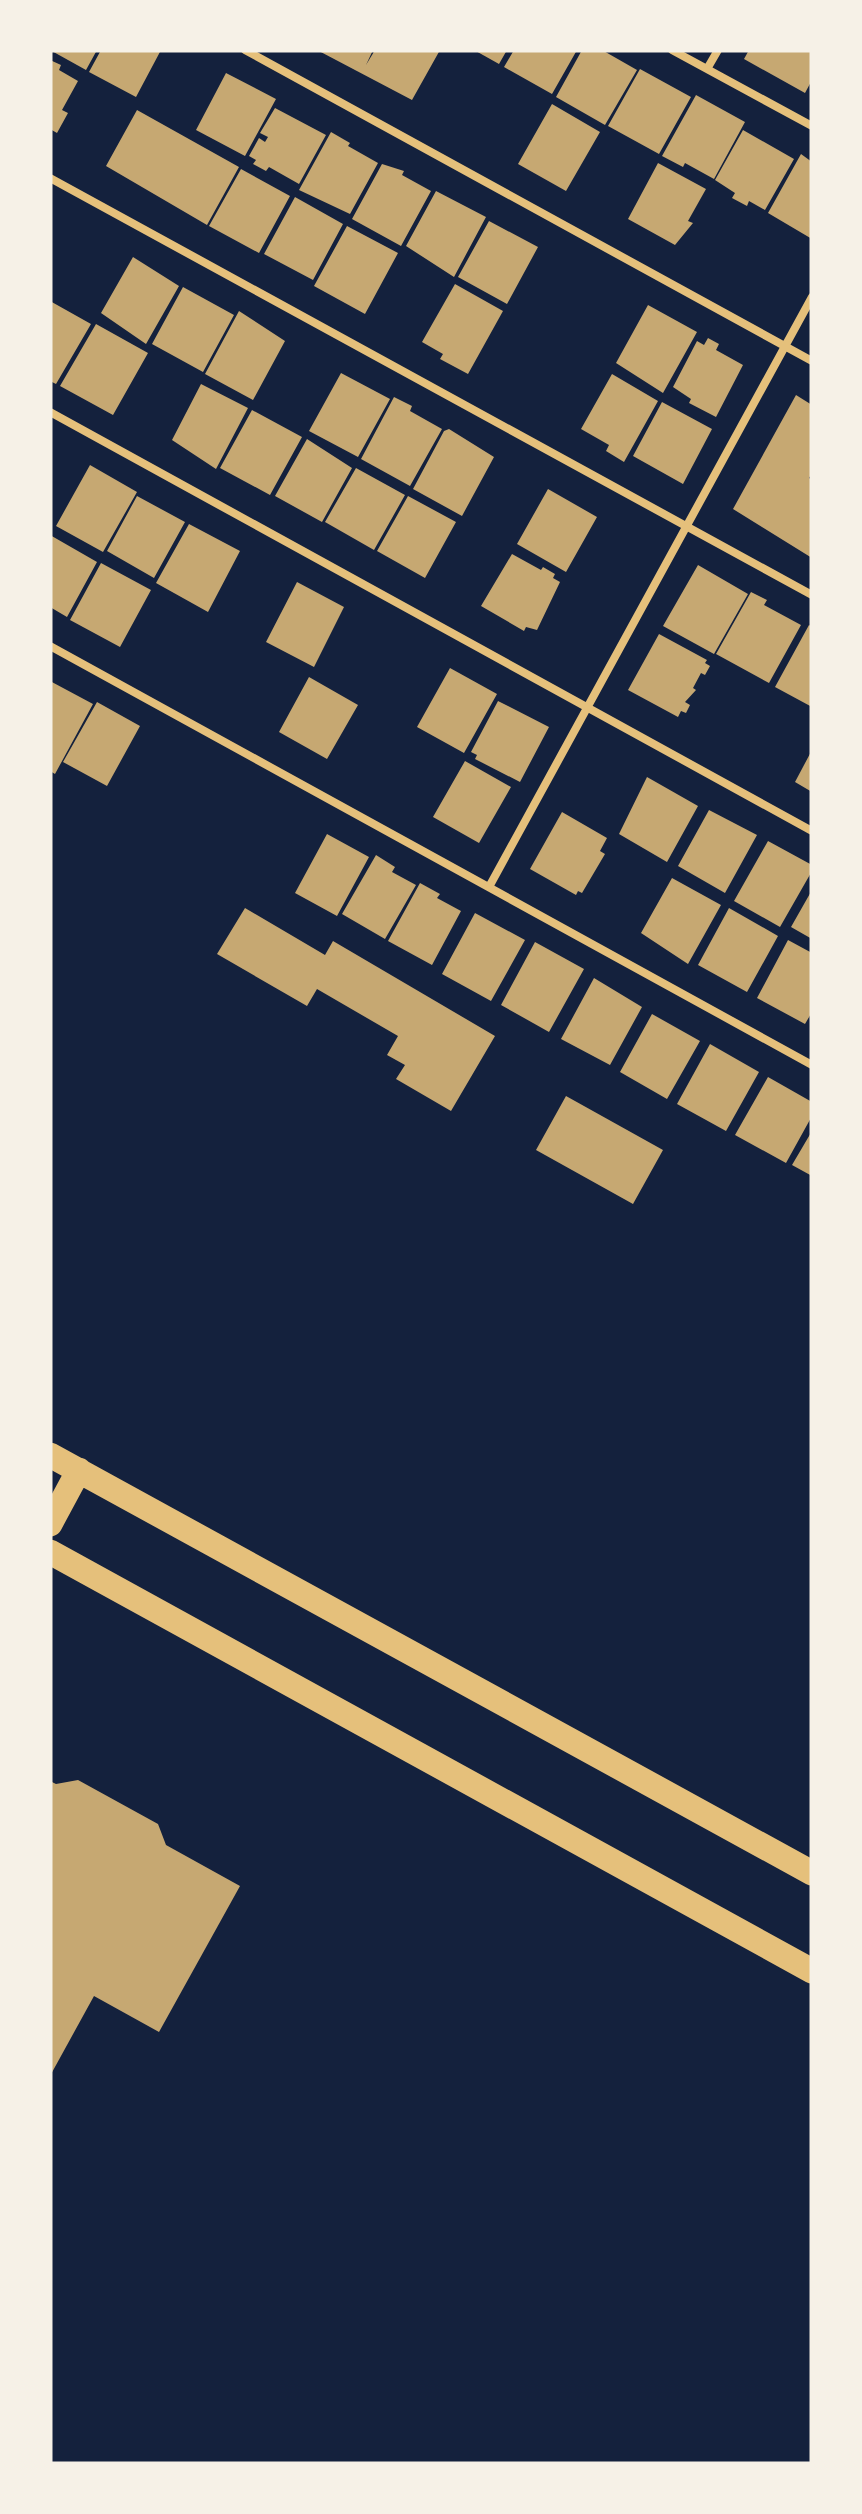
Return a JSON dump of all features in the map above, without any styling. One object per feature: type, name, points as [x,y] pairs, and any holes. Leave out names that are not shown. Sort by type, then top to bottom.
[{"type":"main road","points":[[50,1455],[812,1873]]},
{"type":"main road","points":[[50,1524],[79,1470]]},
{"type":"main road","points":[[50,1552],[812,1971]]},
{"type":"lane","points":[[245,50],[812,361]]},
{"type":"lane","points":[[672,50],[812,126]]},
{"type":"lane","points":[[707,69],[718,50]]},
{"type":"lane","points":[[50,178],[812,596]]},
{"type":"lane","points":[[489,887],[812,297]]},
{"type":"lane","points":[[50,412],[812,831]]},
{"type":"lane","points":[[50,646],[812,1065]]},
{"type":"building","points":[[50,50],[97,50],[86,70]]},
{"type":"building","points":[[101,50],[161,50],[136,97],[89,72]]},
{"type":"building","points":[[317,50],[373,50],[366,65],[375,50],[440,50],[412,100]]},
{"type":"building","points":[[474,50],[507,50],[499,64]]},
{"type":"building","points":[[514,50],[577,50],[552,94],[504,67]]},
{"type":"building","points":[[582,50],[602,50],[637,70],[605,125],[556,97]]},
{"type":"building","points":[[749,50],[812,50],[812,80],[805,93],[744,59]]},
{"type":"building","points":[[50,60],[78,81],[62,110],[68,113],[57,133],[50,129]]},
{"type":"building","points":[[640,69],[691,97],[659,154],[608,126]]},
{"type":"building","points":[[226,73],[276,99],[245,156],[196,130]]},
{"type":"building","points":[[696,95],[745,122],[714,179],[662,156]]},
{"type":"building","points":[[552,104],[600,132],[566,191],[518,164]]},
{"type":"building","points":[[275,108],[326,135],[299,184],[269,167],[266,171],[253,164],[256,160],[249,156],[259,138],[265,142],[268,137],[260,133]]},
{"type":"building","points":[[137,110],[239,167],[207,225],[106,166]]},
{"type":"building","points":[[743,130],[794,159],[765,210],[732,198],[735,193],[715,180]]},
{"type":"building","points":[[331,132],[378,163],[350,214],[299,190]]},
{"type":"building","points":[[801,154],[812,162],[812,239],[768,213]]},
{"type":"building","points":[[658,163],[706,189],[688,221],[693,223],[675,245],[628,219]]},
{"type":"building","points":[[382,164],[404,171],[402,175],[431,191],[401,246],[352,219]]},
{"type":"building","points":[[241,169],[290,196],[259,253],[209,226]]},
{"type":"building","points":[[436,191],[486,217],[454,277],[406,246]]},
{"type":"building","points":[[295,197],[343,224],[313,280],[264,254]]},
{"type":"building","points":[[489,221],[538,247],[507,304],[458,277]]},
{"type":"building","points":[[347,226],[398,253],[365,314],[314,286]]},
{"type":"building","points":[[133,257],[179,286],[146,344],[101,313]]},
{"type":"building","points":[[455,284],[503,311],[468,374],[440,359],[443,354],[422,342]]},
{"type":"building","points":[[183,287],[234,315],[203,372],[152,344]]},
{"type":"building","points":[[50,301],[91,324],[56,384],[50,381]]},
{"type":"building","points":[[648,305],[697,332],[663,393],[616,363]]},
{"type":"building","points":[[239,311],[285,341],[253,400],[205,374]]},
{"type":"building","points":[[96,324],[148,353],[113,415],[60,386]]},
{"type":"building","points":[[708,338],[719,344],[716,350],[743,365],[716,417],[689,403],[691,399],[673,387],[697,341],[704,345]]},
{"type":"building","points":[[341,373],[390,399],[358,457],[309,431]]},
{"type":"building","points":[[612,374],[658,401],[624,462],[606,451],[609,445],[581,429]]},
{"type":"building","points":[[201,384],[248,408],[216,469],[172,440]]},
{"type":"building","points":[[796,395],[812,405],[812,558],[733,509]]},
{"type":"building","points":[[394,397],[442,429],[410,486],[361,459]]},
{"type":"building","points":[[662,402],[712,429],[683,484],[633,456]]},
{"type":"building","points":[[252,410],[302,437],[270,495],[220,468]]},
{"type":"building","points":[[449,429],[494,457],[462,516],[413,489],[444,431]]},
{"type":"building","points":[[307,439],[352,468],[322,522],[275,496]]},
{"type":"building","points":[[90,465],[137,492],[103,552],[56,526]]},
{"type":"building","points":[[356,468],[405,495],[374,550],[325,522]]},
{"type":"building","points":[[548,489],[597,517],[566,572],[517,544]]},
{"type":"building","points":[[137,496],[185,522],[154,578],[107,551]]},
{"type":"building","points":[[408,496],[456,522],[425,578],[377,551]]},
{"type":"building","points":[[189,524],[240,551],[208,612],[156,583]]},
{"type":"building","points":[[50,535],[97,562],[67,617],[50,607]]},
{"type":"building","points":[[512,554],[555,574],[553,578],[560,582],[537,630],[526,627],[524,631],[481,606]]},
{"type":"building","points":[[101,563],[151,590],[120,647],[70,620]]},
{"type":"building","points":[[698,565],[748,594],[714,654],[663,626]]},
{"type":"building","points":[[297,582],[344,607],[314,667],[266,642]]},
{"type":"building","points":[[751,592],[767,600],[764,605],[801,625],[769,683],[716,654]]},
{"type":"building","points":[[809,625],[812,627],[812,707],[775,687]]},
{"type":"building","points":[[659,634],[707,660],[705,663],[710,666],[705,675],[701,673],[693,688],[696,690],[685,702],[690,705],[686,713],[681,711],[678,717],[628,690]]},
{"type":"building","points":[[450,668],[497,694],[464,753],[417,727]]},
{"type":"building","points":[[309,677],[358,705],[327,759],[279,732]]},
{"type":"building","points":[[50,681],[93,704],[55,774],[50,771]]},
{"type":"building","points":[[498,701],[549,727],[520,782],[475,759],[477,755],[471,752]]},
{"type":"building","points":[[97,702],[140,726],[107,786],[63,762]]},
{"type":"building","points":[[812,750],[812,792],[795,782]]},
{"type":"building","points":[[465,761],[511,787],[479,843],[433,817]]},
{"type":"building","points":[[647,777],[698,806],[667,862],[619,834]]},
{"type":"building","points":[[709,810],[757,835],[725,893],[678,866]]},
{"type":"building","points":[[562,812],[607,838],[600,851],[605,854],[582,893],[578,891],[576,895],[530,869]]},
{"type":"building","points":[[327,834],[369,857],[337,916],[295,893]]},
{"type":"building","points":[[768,841],[812,865],[780,927],[734,901]]},
{"type":"building","points":[[376,855],[395,867],[392,872],[416,885],[385,939],[342,914]]},
{"type":"building","points":[[672,878],[721,905],[688,964],[641,933]]},
{"type":"building","points":[[420,883],[461,911],[432,965],[388,941]]},
{"type":"building","points":[[812,890],[812,939],[791,927]]},
{"type":"building","points":[[245,908],[325,955],[333,941],[495,1036],[451,1111],[396,1079],[405,1065],[387,1055],[398,1036],[317,989],[307,1006],[217,954]]},
{"type":"building","points":[[729,908],[778,936],[747,992],[698,965]]},
{"type":"building","points":[[475,913],[525,940],[491,1001],[442,974]]},
{"type":"building","points":[[788,940],[812,953],[812,1012],[805,1024],[757,998]]},
{"type":"building","points":[[535,942],[584,969],[549,1032],[501,1005]]},
{"type":"building","points":[[594,978],[642,1007],[610,1065],[561,1039]]},
{"type":"building","points":[[652,1014],[700,1041],[667,1099],[620,1072]]},
{"type":"building","points":[[710,1044],[759,1072],[726,1131],[677,1104]]},
{"type":"building","points":[[768,1077],[812,1102],[812,1116],[786,1163],[735,1135]]},
{"type":"building","points":[[566,1096],[663,1150],[633,1204],[536,1150]]},
{"type":"building","points":[[812,1131],[812,1176],[792,1165]]},
{"type":"building","points":[[78,1780],[158,1824],[166,1845],[240,1886],[159,2032],[94,1996],[50,2076],[50,1781],[56,1784]]}]
